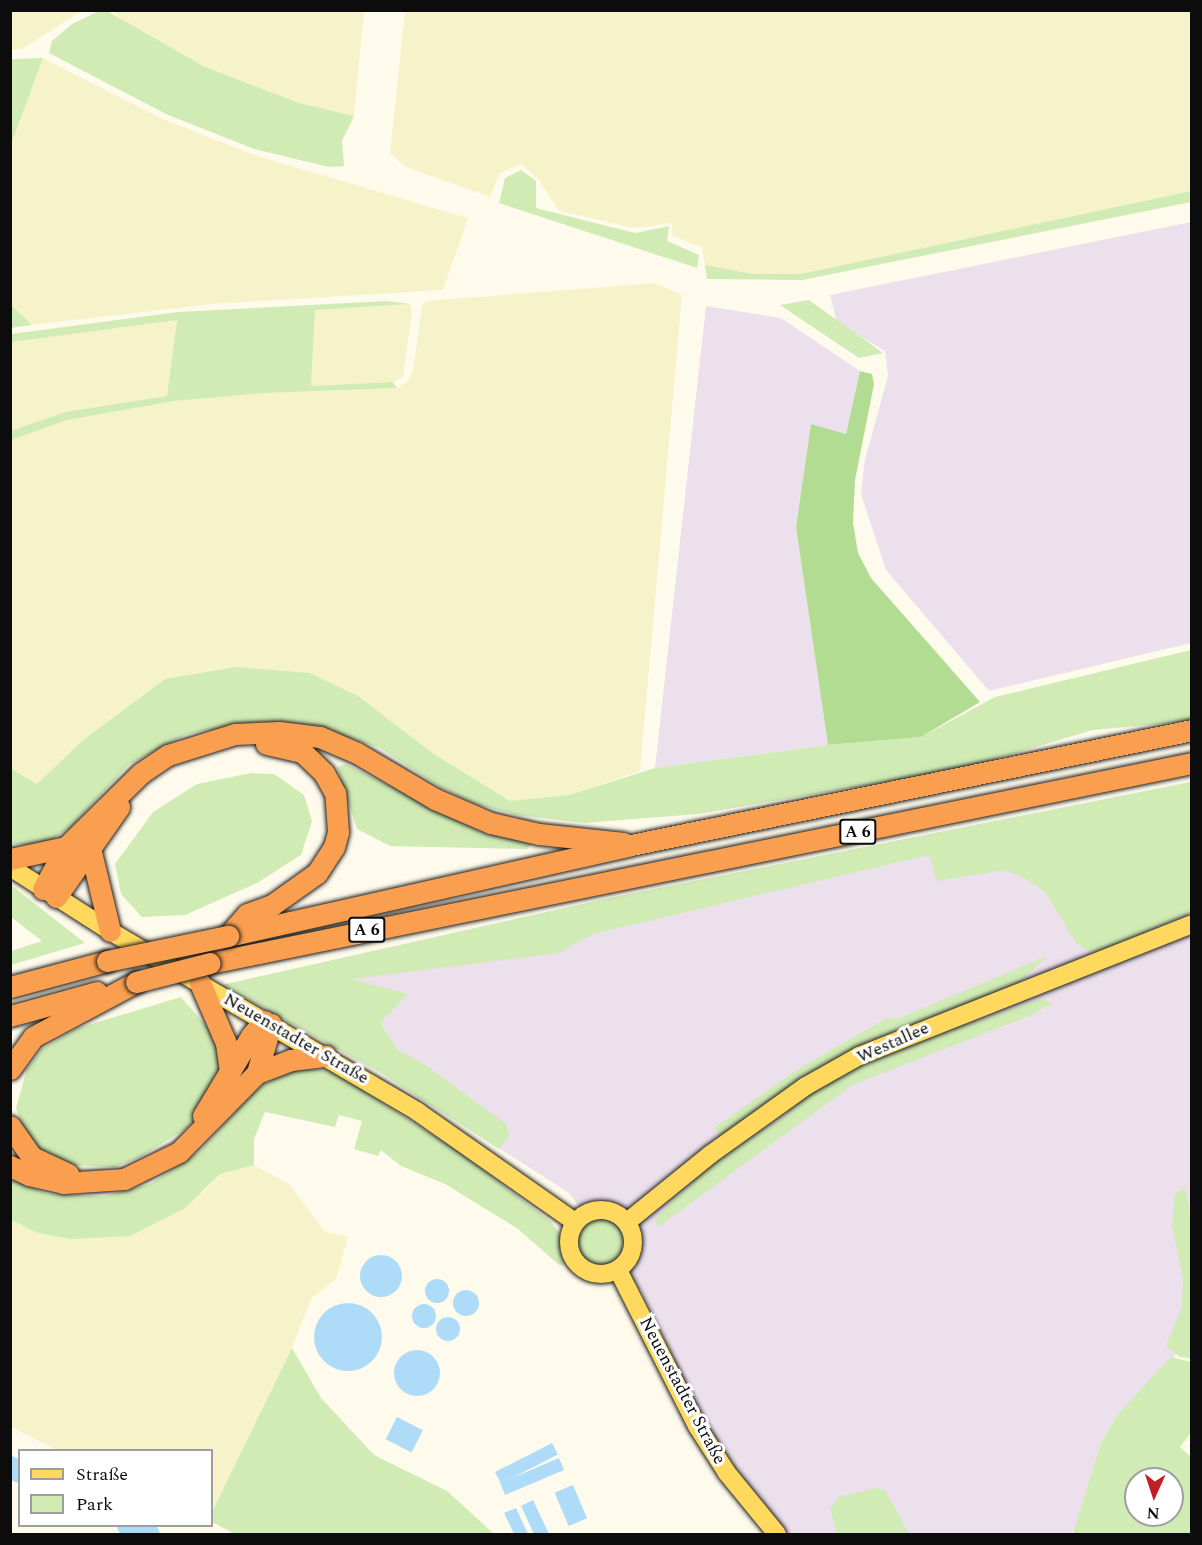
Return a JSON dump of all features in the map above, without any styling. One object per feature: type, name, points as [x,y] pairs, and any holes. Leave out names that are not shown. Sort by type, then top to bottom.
[{"type":"highway","name":"A 6","points":[[10,987],[107,961],[631,845],[924,788],[1191,730]]},
{"type":"highway","points":[[50,893],[66,847],[141,772],[168,755],[235,734],[279,732],[320,737],[357,753],[435,799],[491,823],[539,834],[600,838],[631,845]]},
{"type":"highway","points":[[50,893],[91,852],[127,797],[172,765],[235,743],[286,746],[302,752],[324,772],[335,793],[339,815],[334,847],[317,873],[281,900],[247,914],[228,936]]},
{"type":"highway","name":"A 6","points":[[10,1016],[210,963],[1191,763]]},
{"type":"highway","points":[[10,859],[66,847]]},
{"type":"highway","points":[[91,852],[110,931]]},
{"type":"highway","points":[[10,1069],[33,1037],[136,982]]},
{"type":"highway","points":[[200,983],[226,1043],[231,1071]]},
{"type":"highway","points":[[10,1126],[21,1146],[46,1166],[78,1174],[121,1172],[149,1161],[192,1129],[231,1071],[268,1023]]},
{"type":"highway","points":[[257,1073],[268,1023]]},
{"type":"highway","points":[[10,1166],[29,1175],[64,1183],[124,1179],[179,1152],[257,1073],[291,1060],[326,1056]]},
{"type":"main road","name":"Neuenstadter Straße","points":[[10,867],[110,931],[326,1056],[486,1157],[575,1222]]},
{"type":"main road","name":"Westallee","points":[[627,1222],[711,1154],[806,1086],[859,1056],[1191,924]]},
{"type":"main road","points":[[601,1209],[613,1211],[627,1222],[633,1236],[633,1251],[618,1270],[601,1275],[579,1266],[569,1245],[575,1222],[589,1212],[601,1209]]},
{"type":"main road","name":"Neuenstadter Straße","points":[[618,1270],[697,1426],[733,1480],[777,1534]]},
{"type":"shaded area","points":[[10,11],[81,11],[22,49],[11,50]]},
{"type":"shaded area","points":[[114,11],[364,11],[354,116],[299,103],[203,66],[122,22]]},
{"type":"shaded area","points":[[405,11],[1191,11],[1191,191],[801,274],[752,274],[705,265],[702,247],[672,236],[672,223],[635,228],[559,211],[538,179],[521,164],[500,173],[490,197],[406,167],[390,153]]},
{"type":"shaded area","points":[[43,58],[163,119],[254,155],[468,218],[443,290],[212,304],[32,325],[11,305],[10,144]]},
{"type":"shaded area","points":[[1191,222],[1191,643],[989,691],[886,570],[861,494],[865,459],[888,376],[885,351],[837,323],[830,295]]},
{"type":"shaded area","points":[[655,283],[682,295],[640,771],[569,795],[510,801],[434,754],[358,696],[310,673],[165,679],[83,740],[37,784],[11,768],[10,440],[67,420],[174,401],[265,393],[397,388],[408,381],[413,371],[422,306],[426,301]]},
{"type":"shaded area","points":[[410,304],[412,313],[403,377],[393,382],[311,387],[314,310]]},
{"type":"shaded area","points":[[706,306],[781,318],[860,371],[846,434],[811,425],[796,527],[828,745],[655,768]]},
{"type":"shaded area","points":[[177,319],[167,396],[65,412],[11,431],[10,342]]},
{"type":"shaded area","points":[[1191,782],[1191,1339],[1117,1415],[1100,1445],[1075,1530],[1069,1534],[785,1534],[745,1487],[713,1440],[642,1292],[569,1193],[381,1073],[222,985],[605,899]]},
{"type":"shaded area","points":[[254,1165],[289,1184],[325,1232],[348,1237],[336,1279],[311,1299],[292,1348],[213,1510],[213,1449],[55,1449],[11,1427],[10,1220],[35,1232],[203,1192],[220,1174]]},
{"type":"green space","points":[[101,10],[107,11],[203,66],[299,103],[354,116],[342,141],[344,166],[329,167],[254,149],[166,114],[49,53],[52,41],[72,24]]},
{"type":"green space","points":[[43,58],[11,144],[11,59]]},
{"type":"green space","points":[[521,170],[536,181],[536,208],[635,233],[669,226],[667,241],[699,255],[697,268],[499,203],[505,178]]},
{"type":"green space","points":[[1191,191],[1191,202],[802,280],[707,279],[705,265],[752,274],[801,274]]},
{"type":"green space","points":[[809,300],[883,353],[859,358],[780,305]]},
{"type":"green space","points":[[386,301],[410,304],[315,310],[311,386],[393,382],[397,388],[265,393],[174,401],[67,420],[11,440],[11,431],[65,412],[167,396],[177,320],[11,342],[11,334],[178,312]]},
{"type":"green space","points":[[11,305],[32,325],[11,328]]},
{"type":"green space","points":[[860,371],[872,374],[874,384],[855,480],[853,523],[858,553],[871,578],[980,702],[921,737],[828,745],[796,527],[811,424],[846,434]]},
{"type":"green space","points":[[1191,650],[1191,721],[1093,730],[961,769],[698,814],[584,823],[517,815],[476,804],[440,787],[380,748],[315,726],[254,722],[187,734],[129,764],[71,827],[43,845],[11,844],[10,768],[37,784],[83,740],[165,679],[237,667],[310,673],[358,696],[434,754],[510,801],[569,795],[655,768],[828,745],[921,737],[995,697]]},
{"type":"green space","points":[[346,764],[485,834],[534,841],[527,849],[390,846],[357,829],[337,767]]},
{"type":"green space","points":[[251,773],[274,774],[304,795],[312,821],[301,855],[257,883],[185,915],[142,917],[121,894],[115,864],[153,812],[197,784]]},
{"type":"green space","points":[[1191,782],[1191,912],[1104,950],[1091,952],[1076,943],[1045,892],[1025,878],[1005,870],[937,881],[929,855],[593,934],[559,953],[351,979],[408,994],[380,1023],[398,1050],[424,1064],[506,1124],[509,1136],[499,1149],[381,1073],[222,985],[605,899]]},
{"type":"green space","points":[[11,885],[85,943],[11,965],[11,951],[42,941],[11,917]]},
{"type":"green space","points":[[1047,956],[1021,981],[844,1056],[721,1137],[714,1128],[798,1069],[887,1018],[897,1019]]},
{"type":"green space","points":[[181,997],[214,1035],[221,1068],[204,1107],[187,1128],[140,1157],[115,1167],[62,1165],[43,1152],[25,1133],[16,1108],[27,1069],[42,1049],[78,1028]]},
{"type":"green space","points":[[1040,999],[1054,1003],[1029,1016],[852,1085],[658,1227],[655,1220],[671,1202],[717,1160],[785,1116],[799,1099],[851,1069],[897,1050]]},
{"type":"green space","points":[[293,1069],[331,1070],[461,1153],[550,1221],[560,1234],[564,1265],[559,1265],[518,1229],[445,1184],[401,1166],[381,1150],[378,1156],[354,1149],[362,1121],[339,1115],[335,1127],[265,1112],[254,1139],[254,1165],[220,1174],[185,1208],[130,1236],[70,1239],[35,1232],[11,1220],[10,1179],[48,1194],[104,1196],[150,1184],[198,1153],[259,1087]]},
{"type":"green space","points":[[1185,1188],[1192,1225],[1191,1358],[1180,1357],[1166,1346],[1182,1307],[1183,1279],[1172,1226],[1175,1193]]},
{"type":"green space","points":[[595,1210],[607,1210],[624,1219],[631,1230],[633,1242],[631,1254],[624,1265],[607,1274],[595,1274],[583,1269],[574,1260],[569,1248],[569,1236],[574,1224],[583,1215]]},
{"type":"green space","points":[[292,1348],[321,1398],[374,1455],[447,1491],[494,1534],[235,1534],[213,1523],[213,1510]]},
{"type":"green space","points":[[1171,1357],[1191,1362],[1191,1433],[1180,1447],[1191,1457],[1191,1534],[1073,1534],[1100,1445],[1117,1415]]},
{"type":"green space","points":[[875,1488],[885,1490],[909,1534],[837,1534],[830,1508],[839,1497]]},
{"type":"water","points":[[381,1255],[389,1256],[396,1261],[401,1268],[401,1284],[396,1291],[389,1296],[381,1297],[373,1296],[366,1291],[361,1284],[360,1276],[361,1268],[366,1261],[373,1256]]},
{"type":"water","points":[[437,1279],[445,1283],[449,1291],[445,1299],[437,1303],[429,1299],[425,1291],[429,1283]]},
{"type":"water","points":[[466,1290],[475,1294],[479,1303],[475,1312],[466,1316],[457,1312],[453,1303],[457,1294]]},
{"type":"water","points":[[348,1303],[361,1306],[372,1313],[379,1324],[382,1337],[379,1350],[372,1361],[361,1368],[348,1371],[335,1368],[324,1361],[317,1350],[314,1337],[317,1324],[324,1313],[335,1306]]},
{"type":"water","points":[[424,1304],[432,1308],[436,1316],[432,1324],[424,1328],[416,1324],[412,1316],[416,1308]]},
{"type":"water","points":[[448,1317],[456,1321],[460,1329],[456,1337],[448,1341],[440,1337],[436,1329],[440,1321]]},
{"type":"water","points":[[417,1350],[426,1351],[433,1357],[439,1364],[439,1382],[433,1389],[426,1395],[417,1396],[408,1395],[401,1389],[395,1382],[394,1373],[395,1364],[401,1357],[408,1351]]},
{"type":"water","points":[[397,1417],[423,1430],[411,1452],[386,1439]]},
{"type":"water","points":[[552,1443],[558,1455],[501,1484],[495,1472]]},
{"type":"water","points":[[559,1458],[564,1470],[505,1495],[500,1483]]},
{"type":"water","points":[[573,1485],[587,1518],[569,1526],[555,1493]]},
{"type":"water","points":[[533,1500],[549,1534],[534,1534],[521,1506]]},
{"type":"water","points":[[516,1508],[528,1534],[514,1534],[504,1513]]},
{"type":"waterway","points":[[10,1467],[18,1471]]},
{"type":"waterway","points":[[131,1527],[149,1534]]}]
